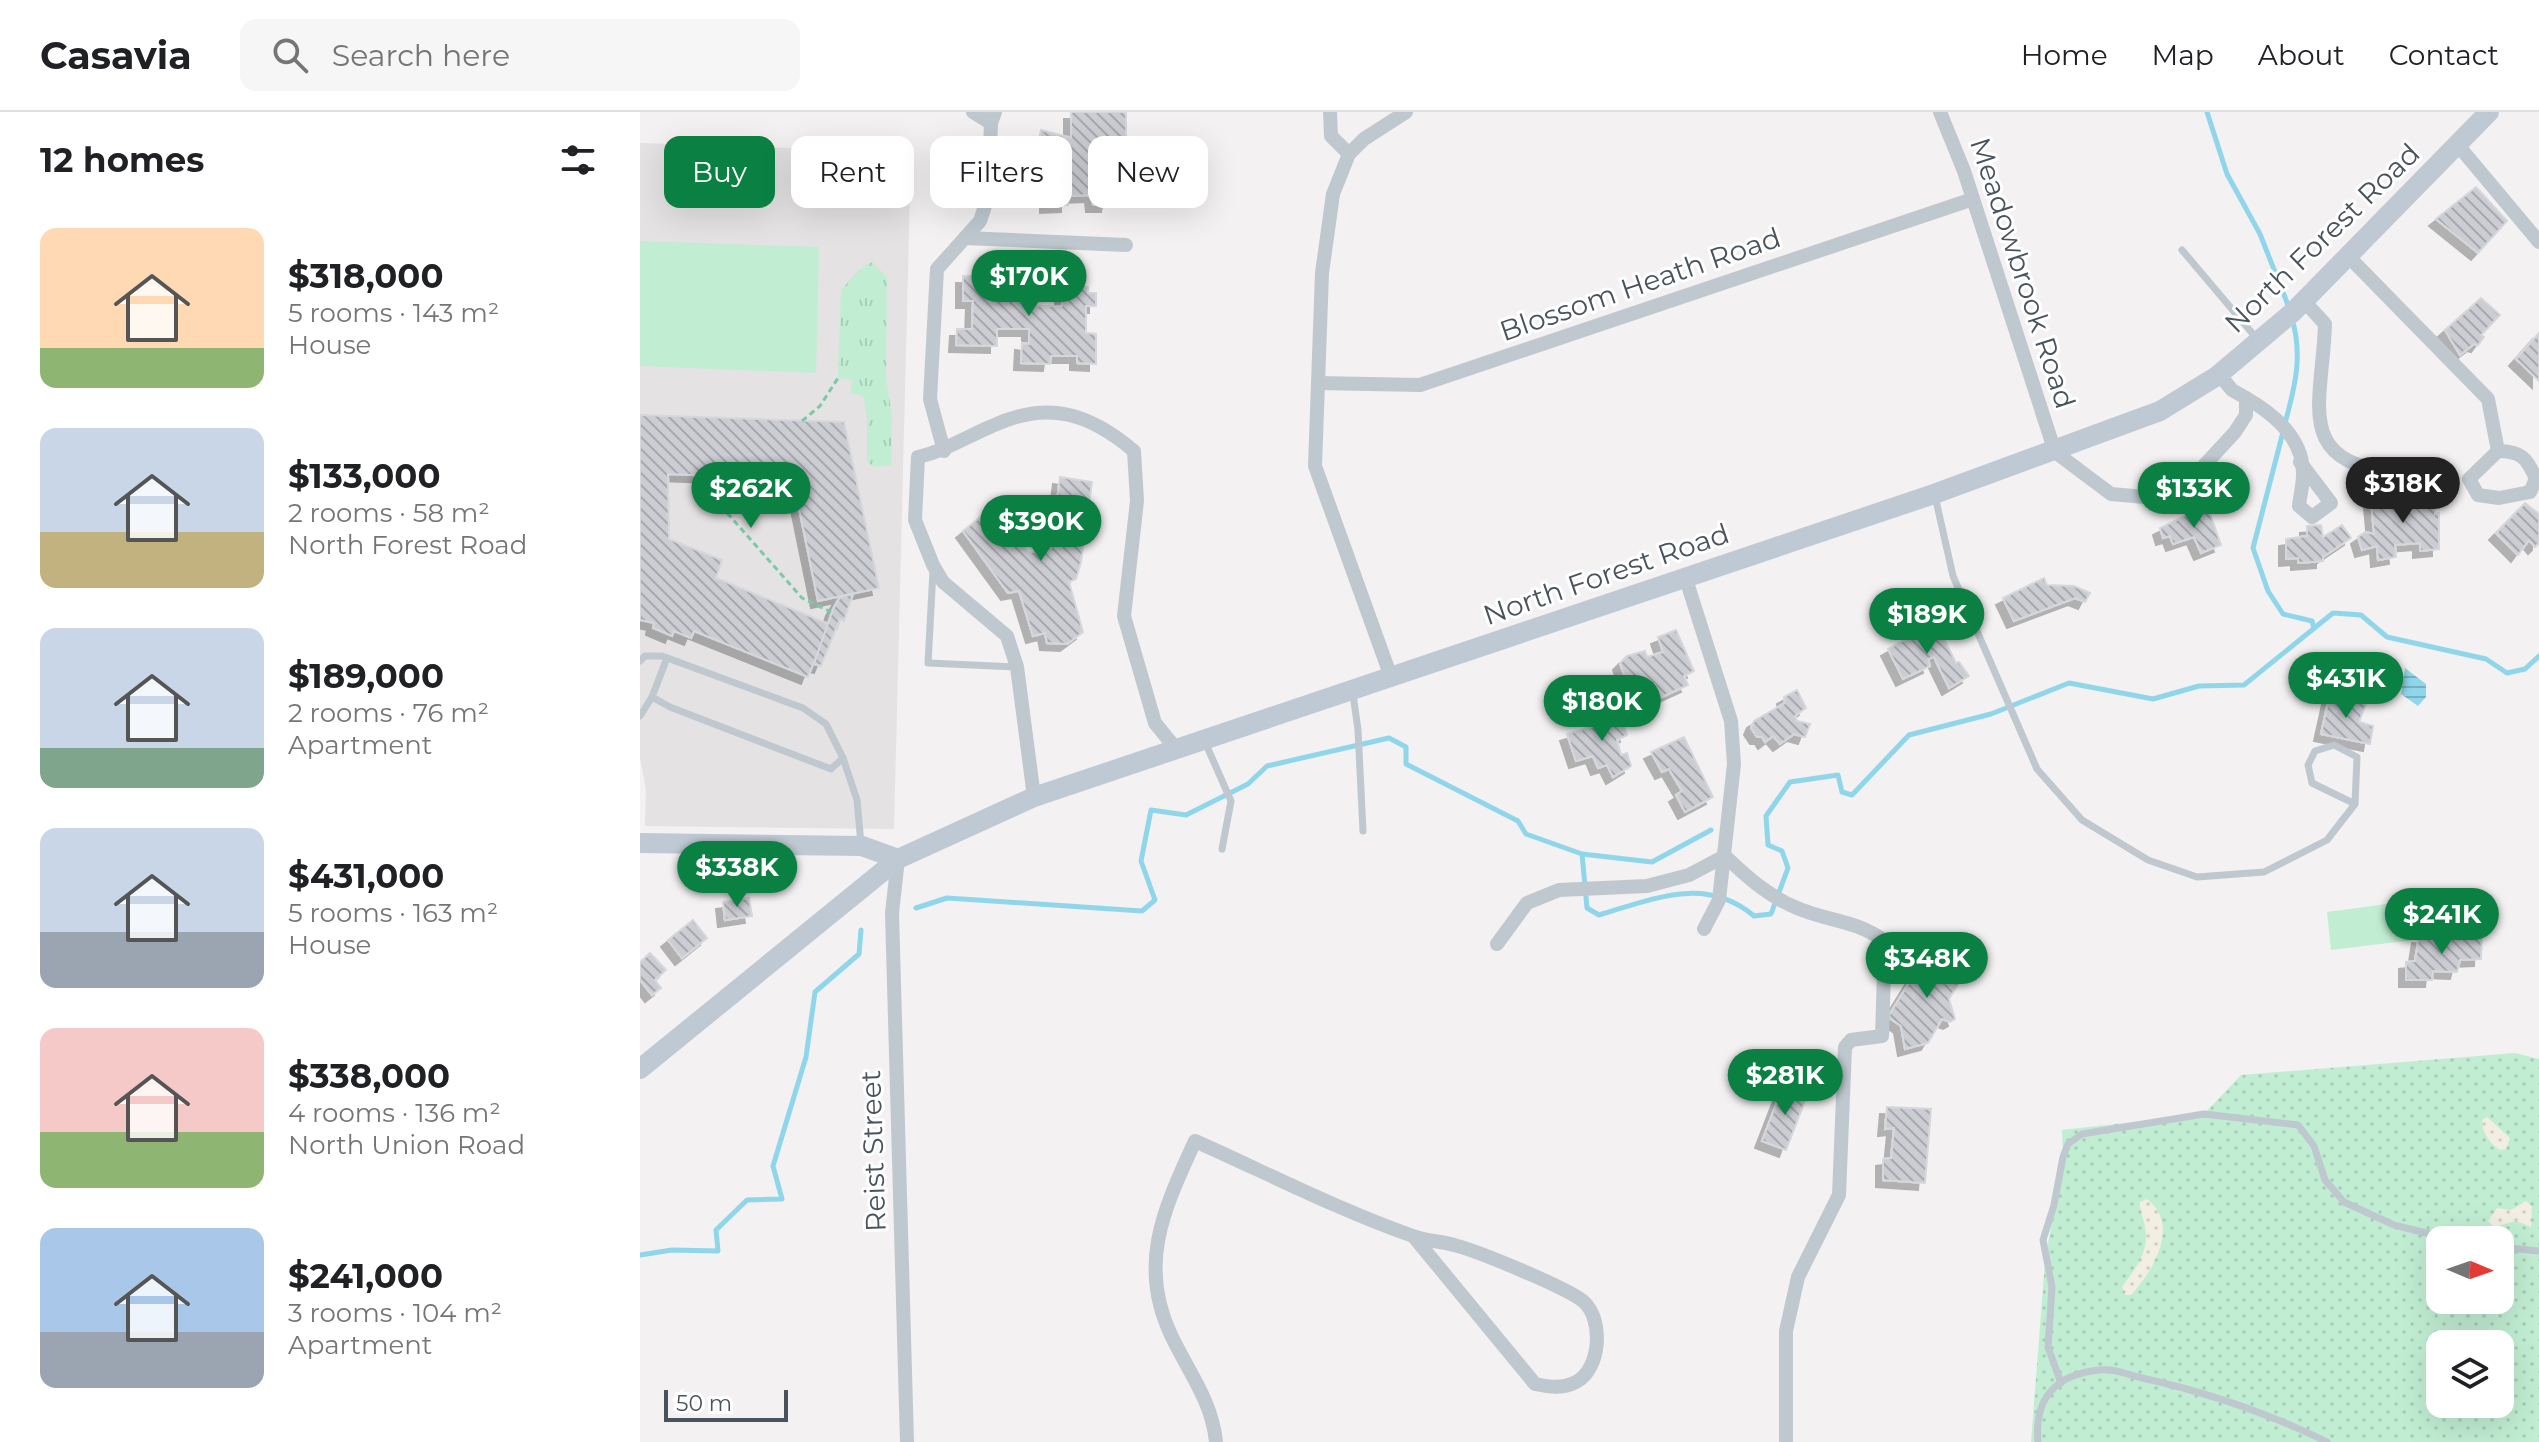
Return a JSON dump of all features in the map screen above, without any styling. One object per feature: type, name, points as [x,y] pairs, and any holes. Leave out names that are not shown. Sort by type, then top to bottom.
[{"type":"main road","name":"North Forest Road","points":[[640,1069],[898,859],[1034,797],[1934,494],[2160,411],[2219,374],[2260,342],[2489,112]]},
{"type":"main road","points":[[640,843],[862,846],[898,859]]},
{"type":"street","points":[[944,451],[930,399],[937,269],[980,221],[988,197],[993,117],[973,112]]},
{"type":"street","points":[[1330,112],[1331,136],[1349,154]]},
{"type":"street","points":[[1391,677],[1315,466],[1325,236],[1333,194],[1349,154],[1364,139],[1406,112]]},
{"type":"street","name":"Meadowbrook Road","points":[[1940,112],[1973,199],[2055,452]]},
{"type":"street","points":[[2457,144],[2539,242]]},
{"type":"street","name":"Blossom Heath Road","points":[[1318,383],[1420,385],[1973,199]]},
{"type":"street","points":[[965,238],[1126,245]]},
{"type":"street","points":[[2348,256],[2488,399],[2498,451]]},
{"type":"street","points":[[2304,301],[2325,324],[2318,422],[2330,447],[2349,464],[2369,470],[2399,472]]},
{"type":"street","points":[[2219,374],[2232,390],[2269,411],[2292,437],[2300,462]]},
{"type":"street","points":[[2055,452],[2111,494],[2145,497],[2199,471],[2235,432],[2246,415],[2246,398]]},
{"type":"street","points":[[1034,797],[1017,667],[1007,636],[943,582],[915,520],[918,457],[944,451],[996,423],[1031,415],[1071,413],[1106,427],[1134,451],[1137,501],[1124,616],[1155,723],[1177,750]]},
{"type":"street","points":[[2498,451],[2513,451],[2528,459],[2536,479],[2530,492],[2499,498],[2478,495],[2469,479],[2498,451]]},
{"type":"street","points":[[1685,576],[1731,721],[1734,764],[1719,900],[1704,929]]},
{"type":"street","points":[[1497,944],[1527,903],[1559,890],[1647,886],[1689,875],[1725,856]]},
{"type":"street","points":[[1725,856],[1761,889],[1799,909],[1862,925],[1885,941],[1882,1036],[1851,1040],[1845,1047],[1839,1195],[1798,1277],[1786,1331],[1786,1442]]},
{"type":"street","name":"Reist Street","points":[[898,859],[892,913],[907,1442]]},
{"type":"street","points":[[1216,1442],[1209,1408],[1170,1334],[1156,1278],[1158,1229],[1195,1141],[1414,1237],[1457,1245],[1585,1303],[1593,1318],[1597,1340],[1593,1364],[1579,1381],[1557,1388],[1535,1384],[1414,1237]]},
{"type":"lane","points":[[2182,250],[2260,342]]},
{"type":"lane","points":[[1934,494],[1953,576],[2037,769],[2082,820],[2148,860],[2197,877],[2264,872],[2327,840],[2355,804],[2357,757],[2334,745],[2315,751],[2308,765],[2312,783],[2355,804]]},
{"type":"lane","points":[[933,565],[928,663],[1017,667]]},
{"type":"lane","points":[[640,661],[645,656],[667,658],[803,708],[826,724],[843,758],[857,800],[862,846]]},
{"type":"lane","points":[[640,716],[652,697],[667,658]]},
{"type":"lane","points":[[1352,690],[1358,730],[1363,831]]},
{"type":"lane","points":[[652,697],[670,707],[831,769],[843,758]]},
{"type":"lane","points":[[1205,741],[1231,801],[1222,849]]},
{"type":"lane","points":[[2061,1383],[2048,1347],[2052,1287],[2043,1240],[2054,1205],[2063,1157],[2068,1144],[2082,1134],[2204,1114],[2298,1125],[2314,1146],[2325,1180],[2344,1202],[2394,1225],[2426,1233]]},
{"type":"lane","points":[[2514,1248],[2539,1251]]},
{"type":"lane","points":[[2038,1442],[2040,1404],[2053,1386],[2101,1369],[2150,1380],[2271,1416],[2327,1442]]},
{"type":"path","points":[[802,421],[820,406],[838,378]]},
{"type":"path","points":[[715,476],[721,506],[802,598],[831,612]]},
{"type":"shaded area","points":[[640,143],[664,144],[664,208],[775,208],[775,147],[791,148],[791,208],[910,208],[894,829],[645,826],[646,790],[640,758]]},
{"type":"green space","points":[[640,241],[819,247],[816,373],[640,366]]},
{"type":"green space","points":[[872,262],[887,277],[886,377],[892,416],[891,465],[875,467],[867,462],[867,417],[863,396],[850,393],[852,380],[838,378],[841,290],[859,270]]},
{"type":"green space","points":[[2409,901],[2413,940],[2331,950],[2327,912]]},
{"type":"green space","points":[[2515,1053],[2539,1059],[2539,1442],[2031,1442],[2045,1262],[2063,1157],[2062,1130],[2204,1114],[2241,1075]]},
{"type":"sand","points":[[2487,1117],[2510,1138],[2506,1149],[2497,1148],[2488,1138],[2482,1120]]},
{"type":"sand","points":[[2147,1199],[2162,1222],[2160,1248],[2148,1274],[2131,1295],[2125,1295],[2122,1287],[2140,1260],[2145,1244],[2140,1202]]},
{"type":"sand","points":[[2526,1201],[2532,1206],[2531,1227],[2516,1221],[2493,1226],[2488,1221],[2497,1208],[2511,1210]]},
{"type":"water","points":[[2405,668],[2426,684],[2426,697],[2418,706],[2401,694]]},
{"type":"building","points":[[1071,112],[1126,112],[1126,136],[1088,136],[1088,195],[1072,196]]},
{"type":"building","points":[[1041,130],[1064,136],[1040,136]]},
{"type":"building","points":[[2476,187],[2507,221],[2478,253],[2436,219]]},
{"type":"building","points":[[1008,271],[1028,271],[1028,277],[1033,277],[1033,306],[1062,306],[1062,287],[1088,287],[1088,293],[1096,293],[1096,306],[1086,306],[1086,333],[1096,334],[1096,364],[1077,363],[1077,356],[1051,356],[1050,364],[1021,363],[1022,343],[1029,344],[1029,329],[997,329],[997,346],[956,345],[957,329],[972,329],[973,301],[963,301],[963,276],[1008,277]]},
{"type":"building","points":[[2481,298],[2500,315],[2481,335],[2484,337],[2478,345],[2474,344],[2460,355],[2445,330]]},
{"type":"building","points":[[2539,333],[2539,381],[2516,359]]},
{"type":"building","points":[[640,415],[844,422],[879,588],[818,601],[793,479],[668,474],[669,539],[722,560],[716,578],[829,624],[808,677],[694,631],[691,638],[674,631],[672,636],[653,628],[654,623],[640,620]]},
{"type":"building","points":[[1060,477],[1092,482],[1081,562],[1076,579],[1069,582],[1083,632],[1067,644],[1047,643],[1045,633],[1033,636],[1019,591],[1008,593],[963,531],[993,507],[1029,553],[1051,548]]},
{"type":"building","points":[[2434,495],[2435,514],[2439,513],[2439,549],[2420,551],[2420,543],[2395,545],[2396,557],[2378,560],[2377,546],[2362,550],[2358,537],[2365,532],[2374,534],[2371,501]]},
{"type":"building","points":[[2525,503],[2539,514],[2539,543],[2535,547],[2529,540],[2518,555],[2496,533]]},
{"type":"building","points":[[2207,505],[2221,545],[2201,553],[2194,537],[2173,544],[2170,536],[2163,538],[2160,528]]},
{"type":"building","points":[[2321,525],[2323,537],[2342,525],[2351,538],[2323,557],[2323,561],[2298,563],[2298,558],[2286,559],[2286,539],[2307,536],[2307,526]]},
{"type":"building","points":[[2044,578],[2047,585],[2074,586],[2090,593],[2085,602],[2075,598],[2014,621],[2003,598]]},
{"type":"building","points":[[853,594],[844,621],[840,619],[821,666],[814,664],[833,609],[840,597]]},
{"type":"building","points":[[1930,626],[1935,633],[1940,631],[1956,663],[1959,662],[1969,676],[1949,688],[1934,657],[1928,659],[1930,666],[1903,679],[1888,649]]},
{"type":"building","points":[[1676,630],[1694,671],[1684,676],[1688,685],[1662,697],[1654,684],[1631,694],[1620,663],[1627,656],[1645,651],[1647,657],[1663,652],[1658,637]]},
{"type":"building","points":[[1797,690],[1806,708],[1795,716],[1797,721],[1810,724],[1805,737],[1794,734],[1780,744],[1773,736],[1765,742],[1762,737],[1757,737],[1751,728],[1754,721],[1785,703],[1784,697]]},
{"type":"building","points":[[2330,693],[2366,704],[2359,722],[2373,726],[2370,744],[2321,734]]},
{"type":"building","points":[[1619,708],[1627,735],[1617,740],[1621,755],[1627,753],[1631,766],[1613,777],[1607,765],[1598,768],[1593,756],[1576,761],[1567,734],[1598,725],[1597,716]]},
{"type":"building","points":[[1684,737],[1713,797],[1685,812],[1676,795],[1682,791],[1669,769],[1662,772],[1651,752]]},
{"type":"building","points":[[749,898],[752,916],[725,920],[723,902]]},
{"type":"building","points":[[693,920],[707,938],[682,958],[668,940]]},
{"type":"building","points":[[2462,935],[2482,936],[2481,959],[2460,960],[2457,972],[2433,971],[2432,980],[2406,980],[2406,962],[2415,961],[2419,936],[2460,939]]},
{"type":"building","points":[[1928,952],[1948,967],[1955,957],[1969,967],[1949,999],[1955,1019],[1950,1022],[1942,1019],[1928,1043],[1905,1049],[1901,1026],[1888,1017]]},
{"type":"building","points":[[650,953],[666,970],[655,980],[661,988],[652,995],[640,980],[640,962]]},
{"type":"building","points":[[1784,1084],[1808,1093],[1786,1150],[1762,1141]]},
{"type":"building","points":[[1887,1107],[1931,1109],[1925,1183],[1883,1180],[1883,1159],[1891,1158],[1894,1128],[1885,1129]]},
{"type":"waterway","points":[[2207,112],[2227,174],[2260,234],[2290,310]]},
{"type":"waterway","points":[[2285,423],[2295,384],[2297,358],[2292,319]]},
{"type":"waterway","points":[[2283,432],[2253,548],[2268,591],[2283,614],[2312,621],[2314,628]]},
{"type":"waterway","points":[[916,908],[947,898],[1142,911],[1155,900],[1141,861],[1151,810],[1186,815],[1248,784],[1267,766],[1389,738],[1406,747],[1406,764],[1518,821],[1526,834],[1582,854],[1587,908],[1599,915],[1659,897],[1698,893],[1717,896],[1754,916],[1771,914],[1788,868],[1782,851],[1768,845],[1766,816],[1790,782],[1838,775],[1842,792],[1852,795],[1909,735],[1991,714],[2069,683],[2153,699],[2199,686],[2244,685],[2333,613],[2361,615],[2387,637],[2486,659],[2507,673],[2525,669],[2539,656]]},
{"type":"waterway","points":[[1582,854],[1652,862],[1711,830]]},
{"type":"waterway","points":[[640,1255],[672,1250],[718,1251],[716,1230],[747,1200],[782,1199],[773,1166],[806,1057],[815,992],[859,954],[861,930]]}]
